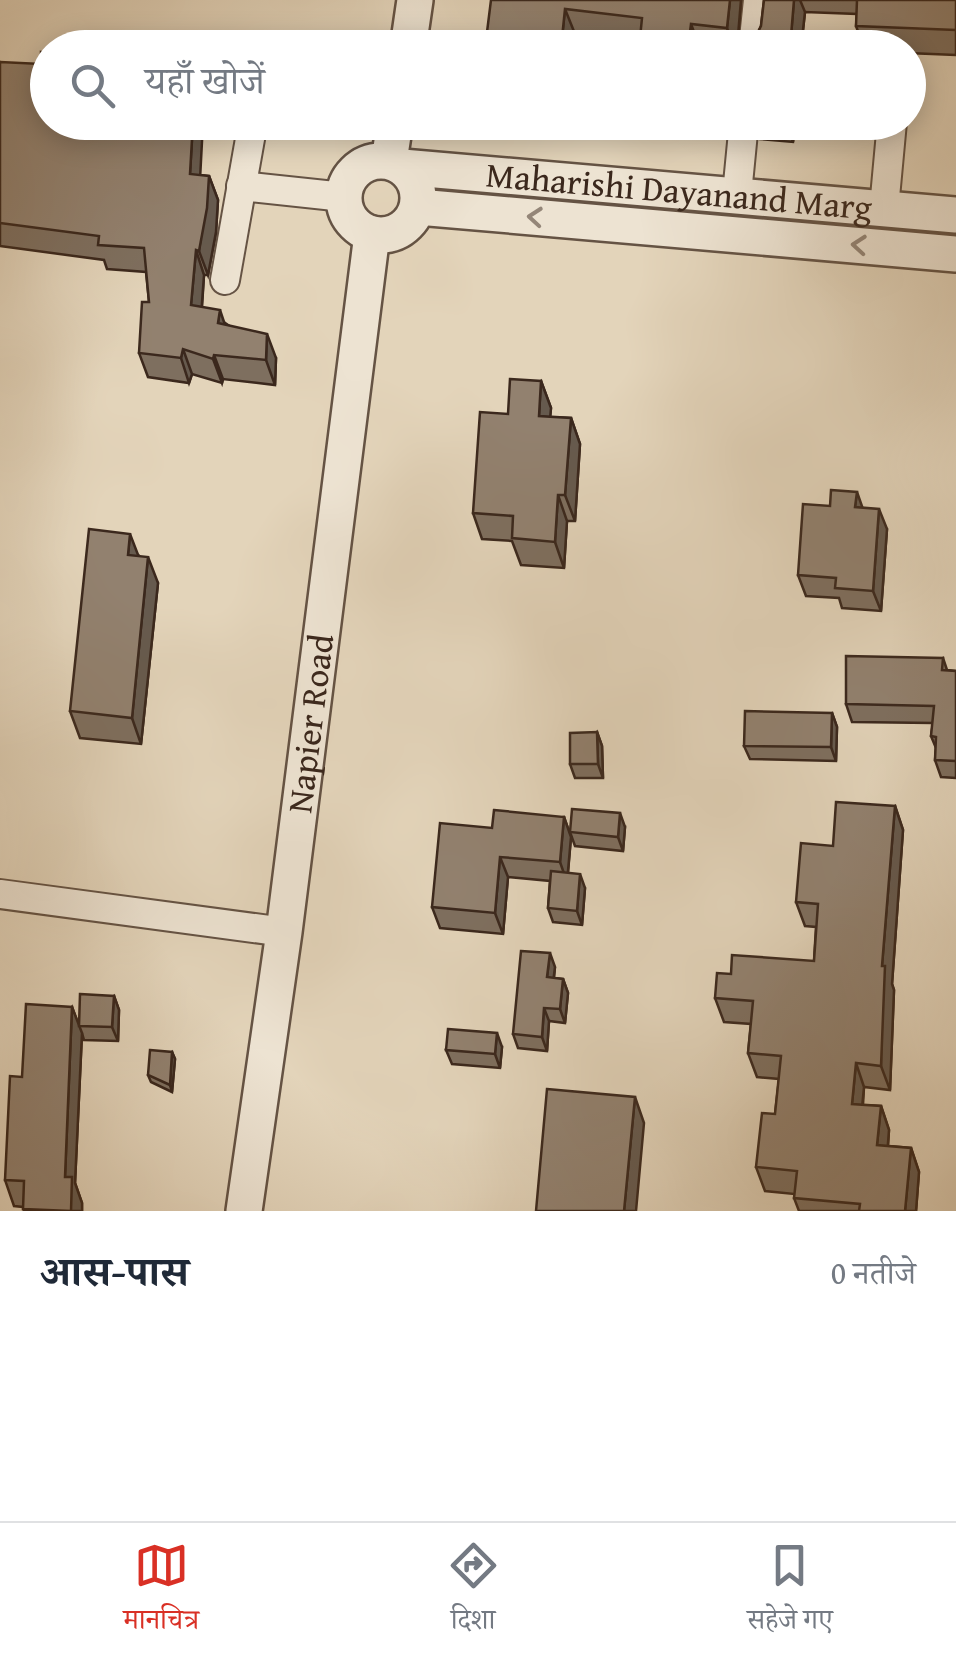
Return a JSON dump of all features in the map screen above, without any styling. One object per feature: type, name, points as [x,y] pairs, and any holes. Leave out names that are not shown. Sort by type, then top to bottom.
[{"type":"street","points":[[411,30],[416,0]]},
{"type":"street","points":[[754,30],[758,0]]},
{"type":"street","points":[[224,280],[250,140]]},
{"type":"street","points":[[395,140],[395,164]]},
{"type":"street","points":[[737,194],[742,140]]},
{"type":"street","points":[[884,208],[890,140]]},
{"type":"street","points":[[372,162],[395,164],[413,178],[418,206],[408,224],[391,234],[372,234],[357,226],[347,213],[344,197],[348,181],[358,169],[372,162]]},
{"type":"street","name":"Maharishi Dayanand Marg","points":[[395,164],[956,215]]},
{"type":"street","points":[[241,186],[344,197]]},
{"type":"street","name":"Maharishi Dayanand Marg","points":[[418,206],[956,254]]},
{"type":"street","name":"Napier Road","points":[[244,1211],[284,932],[372,234]]},
{"type":"street","points":[[0,894],[284,932]]},
{"type":"building","points":[[491,0],[730,0],[727,28],[691,24],[690,30],[641,30],[642,18],[565,9],[563,30],[487,30]]},
{"type":"building","points":[[764,0],[794,0],[792,30],[759,30]]},
{"type":"building","points":[[857,0],[956,0],[956,30],[856,26]]},
{"type":"building","points":[[0,62],[30,63],[30,140],[192,140],[190,174],[209,176],[191,305],[220,310],[218,323],[267,334],[266,360],[214,355],[213,359],[183,349],[181,358],[139,353],[142,302],[149,302],[144,248],[98,245],[99,236],[0,223]]},
{"type":"building","points":[[510,379],[541,381],[539,416],[571,418],[565,495],[558,495],[555,542],[512,538],[513,516],[473,513],[480,412],[508,414]]},
{"type":"building","points":[[831,490],[857,492],[855,507],[879,509],[873,591],[835,588],[836,578],[798,575],[803,504],[830,506]]},
{"type":"building","points":[[89,529],[130,534],[128,555],[148,557],[132,718],[70,711]]},
{"type":"building","points":[[846,656],[943,658],[942,670],[956,671],[956,761],[935,760],[936,737],[931,736],[934,706],[846,704]]},
{"type":"building","points":[[745,711],[832,713],[831,747],[744,746]]},
{"type":"building","points":[[597,732],[598,764],[570,764],[570,733]]},
{"type":"building","points":[[836,802],[895,806],[882,966],[881,1066],[856,1063],[852,1104],[881,1106],[877,1145],[911,1148],[905,1211],[859,1211],[860,1204],[794,1198],[797,1171],[756,1167],[762,1113],[775,1114],[781,1056],[748,1053],[753,1001],[715,998],[717,973],[731,974],[732,955],[814,961],[818,904],[796,902],[801,843],[833,846]]},
{"type":"building","points":[[572,809],[620,813],[618,837],[570,832]]},
{"type":"building","points":[[494,810],[564,817],[560,862],[500,857],[495,913],[432,907],[440,823],[492,828]]},
{"type":"building","points":[[551,871],[580,874],[577,911],[548,908]]},
{"type":"building","points":[[521,951],[550,953],[547,977],[563,979],[560,1009],[544,1008],[542,1037],[513,1034]]},
{"type":"building","points":[[80,994],[114,996],[112,1027],[79,1026]]},
{"type":"building","points":[[26,1004],[72,1007],[65,1177],[72,1177],[71,1211],[23,1209],[24,1181],[5,1180],[10,1076],[22,1077]]},
{"type":"building","points":[[448,1029],[497,1033],[495,1054],[446,1050]]},
{"type":"building","points":[[150,1050],[172,1052],[170,1085],[148,1075]]},
{"type":"building","points":[[547,1089],[635,1097],[624,1211],[536,1211]]}]
